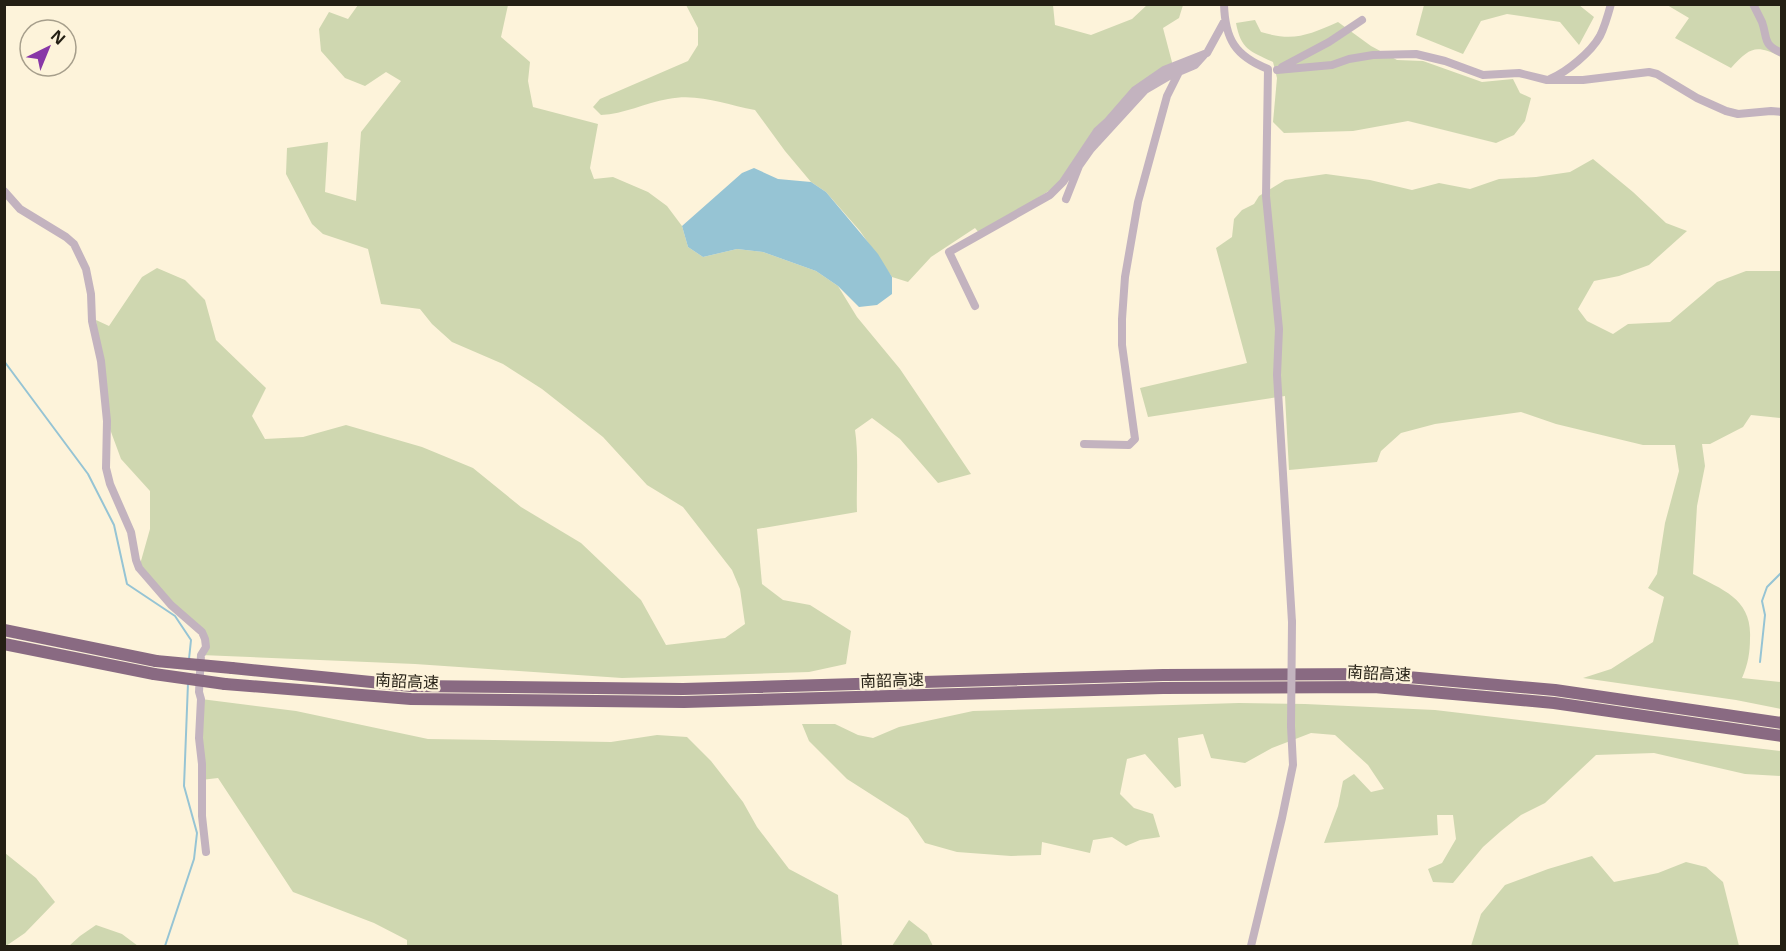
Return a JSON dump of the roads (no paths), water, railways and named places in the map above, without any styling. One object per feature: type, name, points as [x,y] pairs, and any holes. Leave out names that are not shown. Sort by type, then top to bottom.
[{"type":"highway","name":"南韶高速","points":[[4,630],[156,661],[411,686],[683,689],[1163,675],[1374,674],[1555,690],[1782,723]]},
{"type":"highway","name":"南韶高速","points":[[4,644],[154,674],[225,684],[411,699],[684,702],[1163,688],[1374,687],[1554,703],[1782,736]]},
{"type":"street","points":[[1224,4],[1227,34],[1236,50],[1252,63],[1273,69],[1332,64],[1373,55],[1416,54],[1445,61],[1483,75],[1519,73],[1547,80],[1583,80],[1648,72],[1657,74],[1697,98],[1726,111],[1738,114],[1782,112]]},
{"type":"street","points":[[1547,80],[1557,76],[1594,44],[1600,35],[1611,4]]},
{"type":"street","points":[[1753,4],[1762,24],[1765,40],[1770,47],[1782,53]]},
{"type":"street","points":[[1273,69],[1329,42],[1362,20]]},
{"type":"street","points":[[1066,199],[1079,166],[1091,149],[1145,90],[1180,70],[1195,65],[1207,53],[1224,21]]},
{"type":"street","points":[[975,306],[949,252],[1050,195],[1063,182],[1097,131],[1135,90],[1164,70],[1207,53]]},
{"type":"street","points":[[1251,946],[1293,765],[1292,622],[1277,375],[1279,329],[1266,196],[1273,69]]},
{"type":"street","points":[[1084,444],[1129,445],[1135,439],[1122,345],[1125,277],[1142,184],[1167,96],[1180,70]]},
{"type":"street","points":[[4,191],[20,209],[66,237],[80,253],[86,269],[91,294],[92,321],[100,349],[107,421],[106,468],[110,484],[131,532],[139,567],[171,605],[202,632],[205,639],[206,647],[201,655],[200,664],[199,738],[206,852]]},
{"type":"water","points":[[754,168],[778,179],[811,182],[826,192],[878,254],[892,277],[892,294],[877,305],[859,307],[838,286],[816,271],[763,252],[737,249],[703,257],[688,247],[682,226],[742,173]]},
{"type":"waterway","points":[[4,361],[88,474],[114,525],[127,584],[175,616],[191,640],[189,659]]},
{"type":"waterway","points":[[1760,662],[1765,615],[1762,601],[1767,587],[1782,572]]},
{"type":"waterway","points":[[165,946],[194,859],[197,833],[184,786],[188,683]]}]
